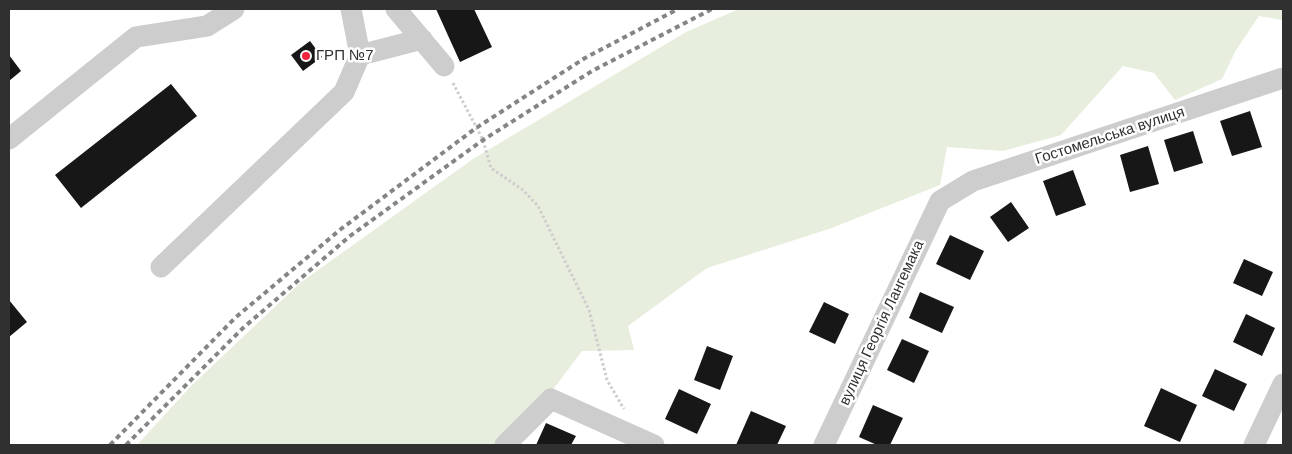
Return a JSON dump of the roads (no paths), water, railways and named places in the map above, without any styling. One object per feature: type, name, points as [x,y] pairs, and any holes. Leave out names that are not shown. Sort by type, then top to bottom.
[{"type":"street","points":[[9,139],[136,37],[207,26],[234,9]]},
{"type":"street","points":[[161,267],[344,92],[360,55],[351,9]]},
{"type":"street","points":[[396,9],[444,66]]},
{"type":"street","points":[[360,55],[422,39]]},
{"type":"street","name":"Гостомельська вулиця","points":[[940,202],[973,181],[1283,78]]},
{"type":"street","name":"вулиця Георгія Лангемака","points":[[824,445],[940,202]]},
{"type":"street","points":[[1254,445],[1283,384]]},
{"type":"street","points":[[505,445],[551,399],[648,442]]},
{"type":"railway","points":[[110,445],[235,318],[341,229],[476,128],[585,58],[678,9]]},
{"type":"railway","points":[[126,445],[243,328],[350,236],[483,140],[592,71],[712,9]]},
{"type":"place","name":"ГРП №7","points":[[306,56]]}]
